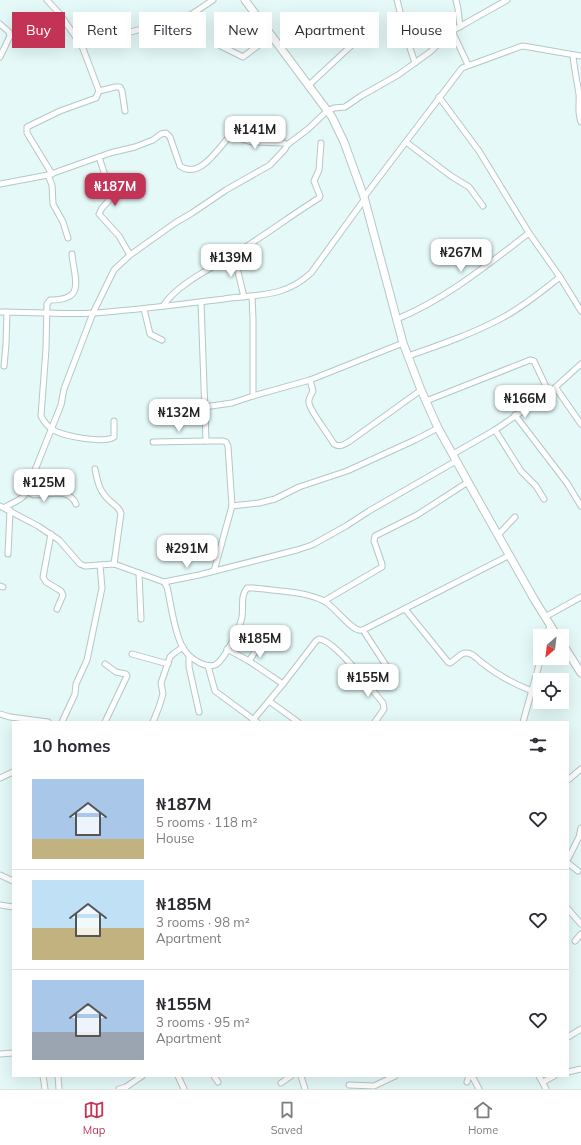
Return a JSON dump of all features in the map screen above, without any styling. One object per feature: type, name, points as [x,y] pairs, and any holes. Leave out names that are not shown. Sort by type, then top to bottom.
[{"type":"street","points":[[47,0],[59,13],[73,33]]},
{"type":"street","points":[[195,12],[213,0]]},
{"type":"street","points":[[245,0],[254,12]]},
{"type":"street","points":[[397,0],[415,63]]},
{"type":"street","points":[[456,0],[460,27]]},
{"type":"street","points":[[456,30],[507,0]]},
{"type":"street","points":[[0,24],[10,36],[0,57]]},
{"type":"street","points":[[272,35],[328,111],[344,142],[364,199],[403,344],[421,390],[438,428],[456,461],[553,629]]},
{"type":"street","points":[[456,40],[468,65]]},
{"type":"street","points":[[0,312],[93,313],[144,309],[275,293],[286,289],[303,281],[311,273],[364,199],[462,68],[522,46],[581,56]]},
{"type":"street","points":[[83,48],[99,92]]},
{"type":"street","points":[[225,48],[243,57],[255,48]]},
{"type":"street","points":[[309,85],[349,48]]},
{"type":"street","points":[[5,508],[22,499],[28,491],[36,466],[61,405],[64,389],[93,313],[114,270],[130,255],[175,223],[198,210],[226,190],[270,165],[287,145],[328,111],[334,108],[345,107],[398,75],[434,48]]},
{"type":"street","points":[[573,55],[579,98],[578,113],[581,122]]},
{"type":"street","points":[[68,238],[63,222],[53,204],[50,174],[27,133],[27,127],[66,108],[96,98],[99,92],[115,87],[120,87],[122,91],[125,111]]},
{"type":"street","points":[[440,97],[479,151],[529,233],[560,277],[581,311]]},
{"type":"street","points":[[0,184],[50,174],[110,153],[135,148],[153,140],[161,134],[166,133],[170,137],[180,166],[184,169],[191,170],[198,169],[209,160],[230,136],[251,142],[284,143],[287,145]]},
{"type":"street","points":[[406,142],[451,176],[469,187],[476,195],[482,206]]},
{"type":"street","points":[[163,306],[172,294],[199,275],[234,254],[319,198],[319,190],[314,181],[319,170],[321,143]]},
{"type":"street","points":[[99,157],[112,197],[98,213],[119,236],[130,255]]},
{"type":"street","points":[[397,319],[426,306],[490,263],[529,233]]},
{"type":"street","points":[[72,254],[76,276],[76,287],[74,292],[66,299],[48,301],[47,304],[46,349],[41,416],[45,423],[58,432],[77,437],[102,440],[114,437],[114,421]]},
{"type":"street","points":[[234,254],[244,297]]},
{"type":"street","points":[[408,356],[468,334],[502,318],[517,309],[560,277]]},
{"type":"street","points":[[252,296],[253,396]]},
{"type":"street","points":[[577,303],[581,298]]},
{"type":"street","points":[[201,302],[206,441]]},
{"type":"street","points":[[144,309],[150,334],[162,340]]},
{"type":"street","points":[[4,366],[7,312]]},
{"type":"street","points":[[204,407],[232,403],[310,380],[403,344]]},
{"type":"street","points":[[426,401],[530,360],[534,361],[549,393]]},
{"type":"street","points":[[453,454],[495,430],[549,393],[581,364]]},
{"type":"street","points":[[310,380],[313,391],[309,398],[309,403],[317,419],[334,444],[337,446],[342,446],[356,437],[421,390]]},
{"type":"street","points":[[556,388],[581,424]]},
{"type":"street","points":[[515,415],[567,483],[581,506]]},
{"type":"street","points":[[232,506],[259,503],[275,499],[299,487],[348,471],[438,428]]},
{"type":"street","points":[[495,430],[521,472],[536,486],[544,499]]},
{"type":"street","points":[[153,442],[223,441],[226,442],[228,446],[232,506],[214,571]]},
{"type":"street","points":[[5,508],[51,534],[59,540],[80,564],[85,566],[114,564],[164,582],[280,555],[312,545],[456,461]]},
{"type":"street","points":[[95,469],[101,492],[113,505],[120,509],[121,513],[114,564]]},
{"type":"street","points":[[324,601],[382,567],[374,542],[375,536],[412,518],[468,482]]},
{"type":"street","points":[[28,491],[34,496],[66,494],[74,499],[76,504]]},
{"type":"street","points":[[5,508],[8,554]]},
{"type":"street","points":[[498,535],[515,517]]},
{"type":"street","points":[[51,534],[43,577],[46,582],[61,591],[63,595],[57,609]]},
{"type":"street","points":[[164,582],[167,587],[179,639],[183,647],[189,656],[208,666],[215,665],[221,660],[228,649],[243,615],[242,598],[243,592],[247,588],[304,595],[324,601],[338,612],[353,628],[363,630],[510,555]]},
{"type":"street","points":[[62,721],[75,694],[78,677],[87,660],[102,588],[100,565]]},
{"type":"street","points":[[139,573],[141,619]]},
{"type":"street","points":[[545,616],[581,598]]},
{"type":"street","points":[[405,609],[448,662],[452,662],[461,654],[467,652],[473,654],[484,664],[506,679],[532,691]]},
{"type":"street","points":[[549,629],[550,625]]},
{"type":"street","points":[[363,630],[387,667],[366,682]]},
{"type":"street","points":[[208,666],[216,692],[255,721],[312,646],[320,639],[330,643],[354,668],[384,706],[383,712],[376,721]]},
{"type":"street","points":[[249,661],[260,644]]},
{"type":"street","points":[[153,721],[162,694],[161,683],[171,655],[183,647]]},
{"type":"street","points":[[228,649],[283,684]]},
{"type":"street","points":[[132,654],[168,664]]},
{"type":"street","points":[[569,655],[581,673]]},
{"type":"street","points":[[189,656],[189,667],[199,712]]},
{"type":"street","points":[[105,664],[116,672],[126,674],[127,676],[105,721]]},
{"type":"street","points":[[523,721],[539,665]]},
{"type":"street","points":[[269,701],[297,721]]},
{"type":"street","points":[[0,714],[10,717],[40,721]]},
{"type":"street","points":[[569,779],[581,769]]},
{"type":"street","points":[[0,778],[12,772]]},
{"type":"street","points":[[569,857],[579,837],[581,828]]},
{"type":"street","points":[[569,864],[578,871]]},
{"type":"street","points":[[0,874],[12,880]]},
{"type":"street","points":[[0,905],[12,907]]},
{"type":"street","points":[[569,910],[581,924]]},
{"type":"street","points":[[575,941],[581,934]]},
{"type":"street","points":[[569,1036],[581,1030]]},
{"type":"street","points":[[0,1054],[12,1053]]},
{"type":"street","points":[[569,1072],[581,1069]]},
{"type":"street","points":[[43,1077],[45,1089]]},
{"type":"street","points":[[58,1077],[59,1089]]},
{"type":"street","points":[[119,1089],[126,1088],[141,1077]]},
{"type":"street","points":[[178,1077],[184,1089]]},
{"type":"street","points":[[215,1077],[218,1082]]},
{"type":"street","points":[[281,1083],[289,1077]]},
{"type":"street","points":[[301,1077],[305,1089]]},
{"type":"street","points":[[349,1085],[374,1086],[393,1077]]},
{"type":"street","points":[[466,1082],[468,1077]]},
{"type":"street","points":[[473,1077],[479,1089]]},
{"type":"street","points":[[540,1077],[546,1089]]},
{"type":"street","points":[[543,1082],[552,1077]]}]
